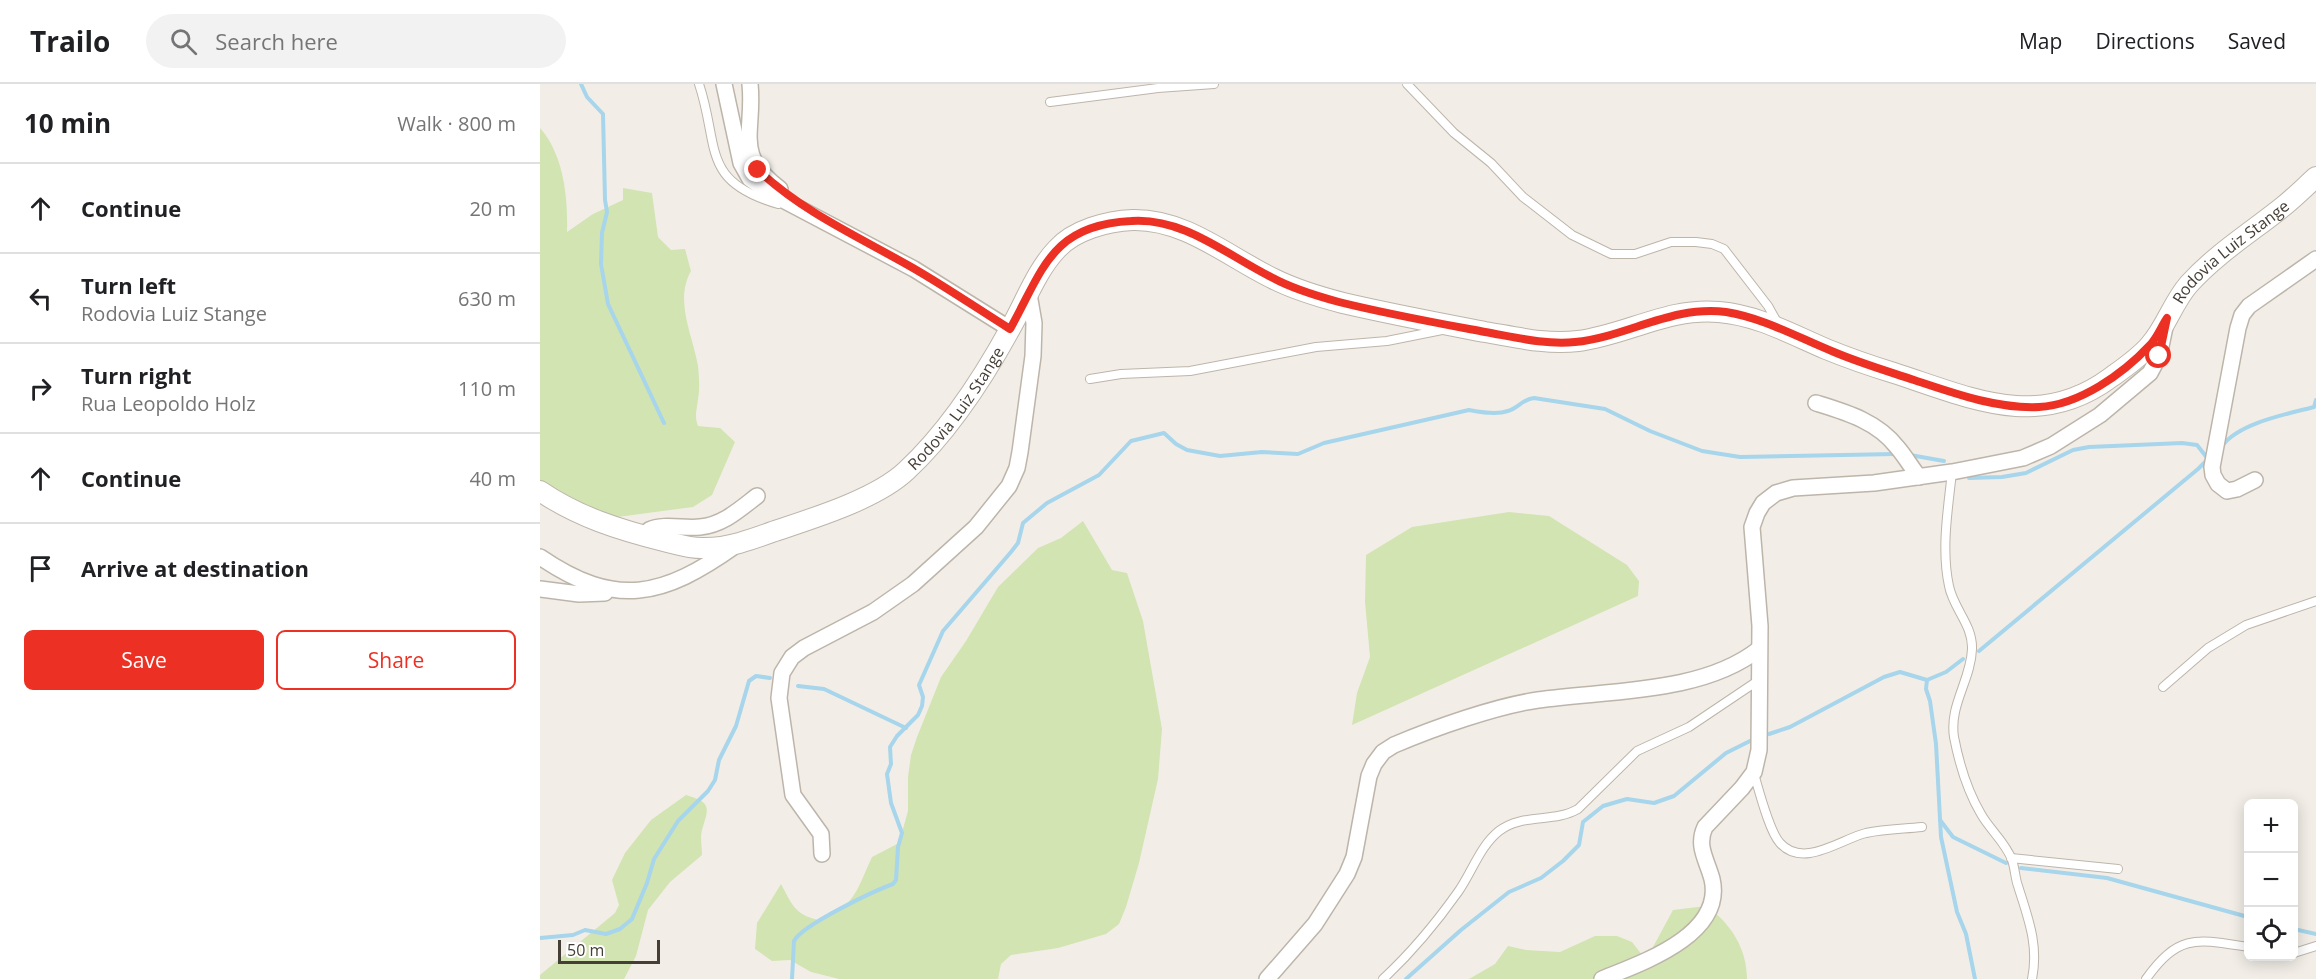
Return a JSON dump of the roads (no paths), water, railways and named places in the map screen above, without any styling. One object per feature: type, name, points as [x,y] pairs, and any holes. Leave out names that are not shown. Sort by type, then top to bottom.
[{"type":"street","points":[[724,84],[741,164],[750,179],[768,192],[814,214],[914,269],[1010,329]]},
{"type":"street","points":[[750,84],[750,154],[758,170],[814,214]]},
{"type":"street","name":"Rodovia Luiz Stange","points":[[540,491],[575,512],[596,521],[647,537],[699,549],[740,543],[824,514],[868,495],[902,476],[970,397],[1010,329],[1040,271],[1059,246],[1077,234],[1102,225],[1133,220],[1164,223],[1186,230],[1277,281],[1303,291],[1340,302],[1458,327],[1540,340],[1574,342],[1621,331],[1681,312],[1698,310],[1744,316],[1834,352],[1944,390],[1988,402],[2041,407],[2063,404],[2089,393],[2135,359],[2152,343],[2187,286],[2225,251],[2285,205],[2316,177]]},
{"type":"street","points":[[2255,480],[2227,491],[2222,490],[2213,475],[2213,455],[2238,328],[2242,315],[2249,306],[2316,259]]},
{"type":"street","points":[[822,854],[821,834],[793,795],[779,698],[782,674],[787,664],[804,648],[873,612],[913,584],[976,527],[1009,486],[1017,468],[1020,452],[1033,356],[1034,323],[1029,294]]},
{"type":"street","points":[[1602,979],[1643,962],[1683,940],[1704,920],[1713,886],[1700,844],[1702,834],[1705,827],[1754,772],[1759,750],[1761,626],[1752,527],[1763,503],[1776,493],[1793,488],[1874,483],[1952,472],[2023,458],[2051,446],[2100,415],[2150,374],[2156,364],[2167,318]]},
{"type":"street","points":[[1816,403],[1860,418],[1878,430],[1896,445],[1919,477]]},
{"type":"street","points":[[647,537],[649,530],[654,528],[682,528],[716,524],[757,496]]},
{"type":"street","points":[[540,557],[565,574],[588,584],[616,590],[637,591],[656,589],[714,561],[740,543]]},
{"type":"street","points":[[540,589],[602,594],[616,590]]},
{"type":"street","points":[[1267,979],[1315,924],[1347,874],[1354,857],[1369,776],[1383,752],[1394,744],[1536,700],[1654,686],[1706,676],[1748,658],[1759,650]]},
{"type":"lane","points":[[699,84],[706,103],[714,151],[726,177],[754,196],[814,214]]},
{"type":"lane","points":[[1050,102],[1158,88],[1214,84]]},
{"type":"lane","points":[[1407,84],[1454,133],[1491,163],[1523,197],[1572,235],[1611,254],[1635,254],[1671,242],[1712,244],[1724,249],[1768,306],[1781,329]]},
{"type":"lane","points":[[1090,379],[1130,373],[1190,371],[1316,347],[1387,341],[1458,327]]},
{"type":"lane","points":[[1952,472],[1946,556],[1949,587],[1970,633],[1972,647],[1971,661],[1955,709],[1954,737],[1976,804],[2011,858],[2032,930],[2035,958],[2031,979]]},
{"type":"lane","points":[[2163,687],[2208,648],[2246,625],[2316,601]]},
{"type":"lane","points":[[1383,979],[1439,917],[1499,831],[1518,822],[1557,817],[1578,809],[1637,751],[1689,728],[1759,680]]},
{"type":"lane","points":[[1754,772],[1772,830],[1779,843],[1798,853],[1810,853],[1881,830],[1922,827]]},
{"type":"lane","points":[[2011,858],[2118,869]]},
{"type":"lane","points":[[2146,979],[2158,962],[2170,951],[2193,941],[2244,946]]},
{"type":"lane","points":[[2298,952],[2316,945]]},
{"type":"waterway","points":[[581,84],[587,97],[603,114],[607,212],[602,233],[601,264],[608,304],[664,423]]},
{"type":"waterway","points":[[792,979],[794,941],[800,934],[824,918],[893,884],[896,880],[898,847],[902,833],[891,803],[887,774],[891,764],[890,747],[897,736],[918,715],[923,697],[919,685],[943,631],[1018,543],[1023,523],[1047,503],[1099,475],[1131,441],[1164,433],[1187,450],[1220,456],[1262,452],[1298,454],[1324,443],[1469,410],[1488,413],[1512,410],[1534,398],[1605,409],[1650,431],[1702,451],[1740,457],[1895,454]]},
{"type":"waterway","points":[[2222,446],[2251,425],[2314,407],[2316,400]]},
{"type":"waterway","points":[[1969,478],[2002,477],[2026,473],[2073,450],[2089,447],[2182,443],[2197,445],[2208,459],[1979,651]]},
{"type":"waterway","points":[[1910,455],[1944,461]]},
{"type":"waterway","points":[[1769,734],[1790,727],[1884,677],[1900,672],[1927,680],[1946,672],[1963,659]]},
{"type":"waterway","points":[[540,938],[573,935],[585,930],[606,934],[620,929],[632,919],[654,859],[678,821],[708,791],[715,780],[719,760],[736,726],[749,681],[756,676],[770,678]]},
{"type":"waterway","points":[[1927,680],[1926,689],[1936,744],[1941,837],[1957,912],[1966,934],[1975,979]]},
{"type":"waterway","points":[[798,686],[824,689],[906,728]]},
{"type":"waterway","points":[[1406,979],[1461,930],[1509,892],[1541,878],[1563,861],[1579,845],[1583,822],[1603,806],[1627,799],[1654,803],[1674,796],[1726,753],[1752,740]]},
{"type":"waterway","points":[[1940,820],[1953,837],[2006,863]]},
{"type":"waterway","points":[[2021,868],[2107,878],[2244,916]]},
{"type":"waterway","points":[[2298,930],[2316,934]]}]
